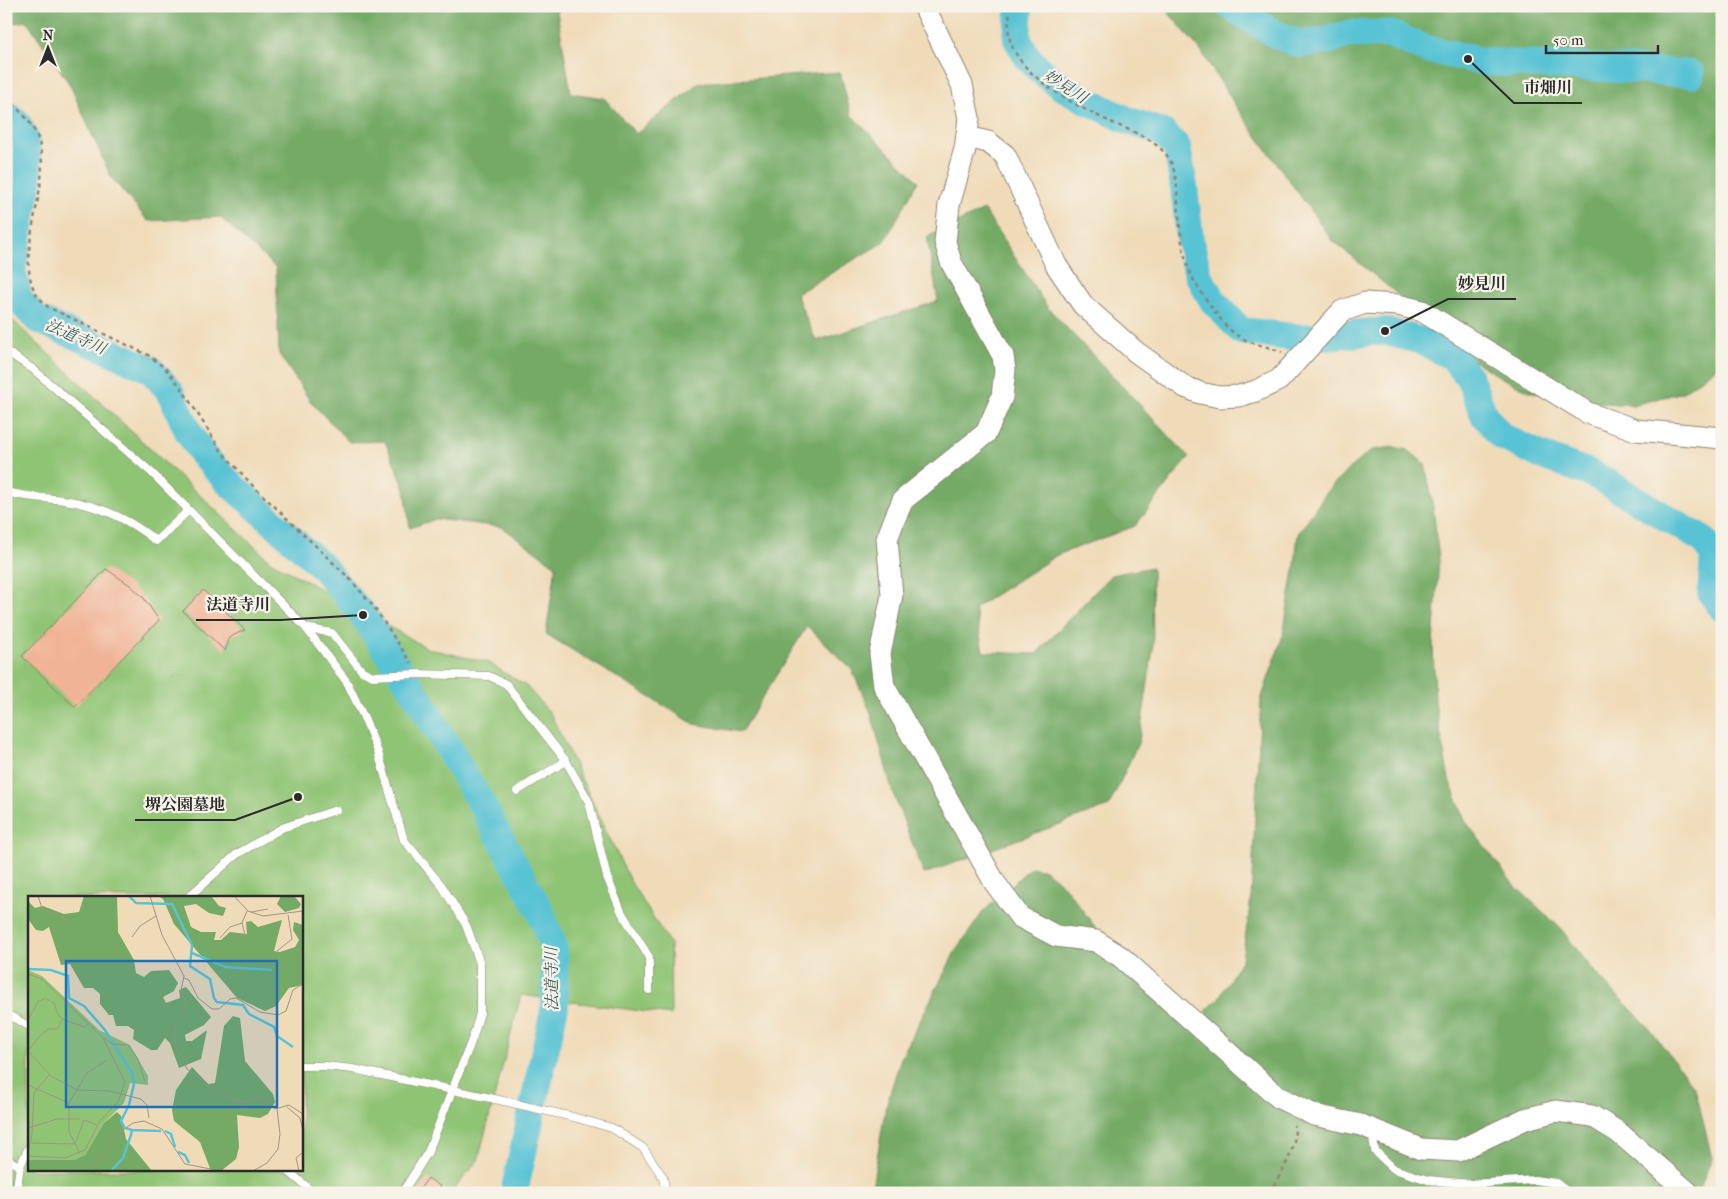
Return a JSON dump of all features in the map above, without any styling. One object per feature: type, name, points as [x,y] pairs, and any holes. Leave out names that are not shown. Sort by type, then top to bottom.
[{"type":"street","points":[[924,6],[962,85],[969,118],[965,149],[949,205],[945,242],[951,262],[1003,356],[1005,370],[1002,398],[986,433],[903,500],[895,518],[887,539],[892,595],[880,654],[884,686],[995,884],[1020,916],[1056,936],[1096,941],[1121,957],[1278,1097],[1314,1115],[1361,1125],[1421,1150],[1458,1152],[1525,1119],[1556,1111],[1592,1116],[1618,1132],[1689,1193]]},
{"type":"street","points":[[967,137],[988,142],[1005,155],[1056,266],[1083,305],[1136,352],[1185,387],[1200,393],[1214,396],[1238,396],[1256,392],[1279,380],[1342,311],[1365,303],[1398,305],[1422,311],[1588,413],[1636,430],[1722,438]]},
{"type":"lane","points":[[6,351],[42,376],[151,472],[306,628],[347,682],[366,722],[378,752],[404,840],[442,886],[466,924],[480,963],[480,1013],[473,1037],[428,1152],[402,1193]]},
{"type":"lane","points":[[6,492],[36,498],[64,500],[91,506],[130,521],[156,541],[189,510]]},
{"type":"lane","points":[[306,628],[332,634],[362,670],[373,676],[417,674],[489,676],[506,684],[566,761],[589,802],[607,877],[622,913],[649,957],[649,990]]},
{"type":"lane","points":[[517,791],[566,761]]},
{"type":"lane","points":[[189,896],[237,854],[282,828],[336,810]]},
{"type":"lane","points":[[6,1014],[28,1025]]},
{"type":"lane","points":[[302,1066],[353,1068],[573,1117],[612,1128],[643,1148],[663,1177],[666,1193]]},
{"type":"lane","points":[[1372,1130],[1375,1151],[1394,1169],[1428,1180],[1470,1184],[1535,1180],[1556,1183],[1569,1193]]},
{"type":"lane","points":[[16,1193],[20,1166],[28,1150]]},
{"type":"lane","points":[[6,1159],[20,1166]]},
{"type":"lane","points":[[289,1172],[314,1193]]},
{"type":"path","points":[[1011,6],[1008,24],[1009,39],[1013,49],[1037,79],[1097,116],[1156,144],[1166,155],[1174,168],[1182,245],[1188,268],[1200,291],[1223,323],[1246,341],[1304,354]]},
{"type":"path","points":[[6,99],[21,111],[36,134],[42,161],[29,256],[30,277],[36,294],[48,307],[148,355],[165,368],[180,386],[222,452],[253,486],[349,578],[374,607],[417,674]]},
{"type":"path","points":[[1270,1193],[1291,1154],[1295,1132],[1288,1102]]},
{"type":"green space","points":[[6,6],[556,6],[571,93],[604,98],[636,134],[698,83],[840,72],[851,115],[918,181],[884,242],[796,294],[816,341],[938,301],[927,237],[984,210],[1048,308],[1189,457],[1135,526],[1057,555],[975,608],[983,652],[1036,654],[1111,575],[1152,567],[1153,649],[1139,741],[1109,806],[924,874],[893,793],[871,713],[852,670],[807,626],[741,732],[694,724],[546,634],[556,566],[502,527],[436,519],[410,528],[405,489],[385,441],[349,442],[311,402],[279,354],[276,268],[220,217],[148,221],[111,177],[70,85],[27,21],[6,24]]},
{"type":"green space","points":[[1163,6],[1722,6],[1722,363],[1683,392],[1633,405],[1576,401],[1532,392],[1504,379],[1441,341],[1404,300],[1332,240],[1239,111],[1201,51]]},
{"type":"green space","points":[[6,314],[270,561],[429,649],[487,662],[526,686],[550,713],[630,881],[670,944],[671,1015],[521,995],[478,1160],[451,1193],[6,1193]]},
{"type":"green space","points":[[1394,447],[1408,450],[1425,464],[1433,506],[1439,560],[1433,644],[1435,703],[1449,780],[1466,822],[1513,884],[1561,929],[1597,975],[1645,1023],[1695,1088],[1712,1158],[1698,1193],[871,1193],[886,1106],[901,1058],[955,952],[983,912],[1031,867],[1045,870],[1065,887],[1110,947],[1186,1015],[1202,1015],[1219,998],[1242,959],[1251,899],[1261,700],[1283,635],[1295,565],[1298,534],[1329,489],[1352,466],[1372,450]]},
{"type":"building","points":[[106,569],[130,585],[143,597],[159,620],[75,707],[22,656]]},
{"type":"building","points":[[203,590],[245,630],[229,639],[225,651],[183,611]]},
{"type":"building","points":[[428,1178],[441,1187],[438,1193],[417,1193]]},
{"type":"waterway","name":"妙見川","points":[[1019,6],[1017,39],[1028,58],[1041,71],[1062,87],[1090,102],[1127,120],[1163,133],[1177,147],[1190,239],[1198,275],[1213,301],[1241,331],[1300,338],[1385,331],[1422,341],[1452,357],[1469,377],[1484,415],[1501,436],[1540,455],[1595,475],[1705,541],[1714,556],[1711,593],[1722,608]]},
{"type":"waterway","points":[[1230,6],[1275,34],[1300,44],[1325,41],[1348,34],[1390,34],[1426,49],[1486,62],[1691,74]]},
{"type":"waterway","name":"法道寺川","points":[[6,114],[17,122],[25,138],[27,155],[28,183],[12,270],[19,300],[37,319],[150,369],[170,391],[188,431],[202,454],[229,483],[322,566],[363,615],[421,702],[482,805],[541,913],[554,949],[555,1006],[514,1193]]},
{"type":"place","name":"市畑川","points":[[1468,59]]},
{"type":"place","name":"妙見川","points":[[1385,331]]},
{"type":"place","name":"法道寺川","points":[[363,615]]},
{"type":"place","name":"堺公園墓地","points":[[298,797]]}]
